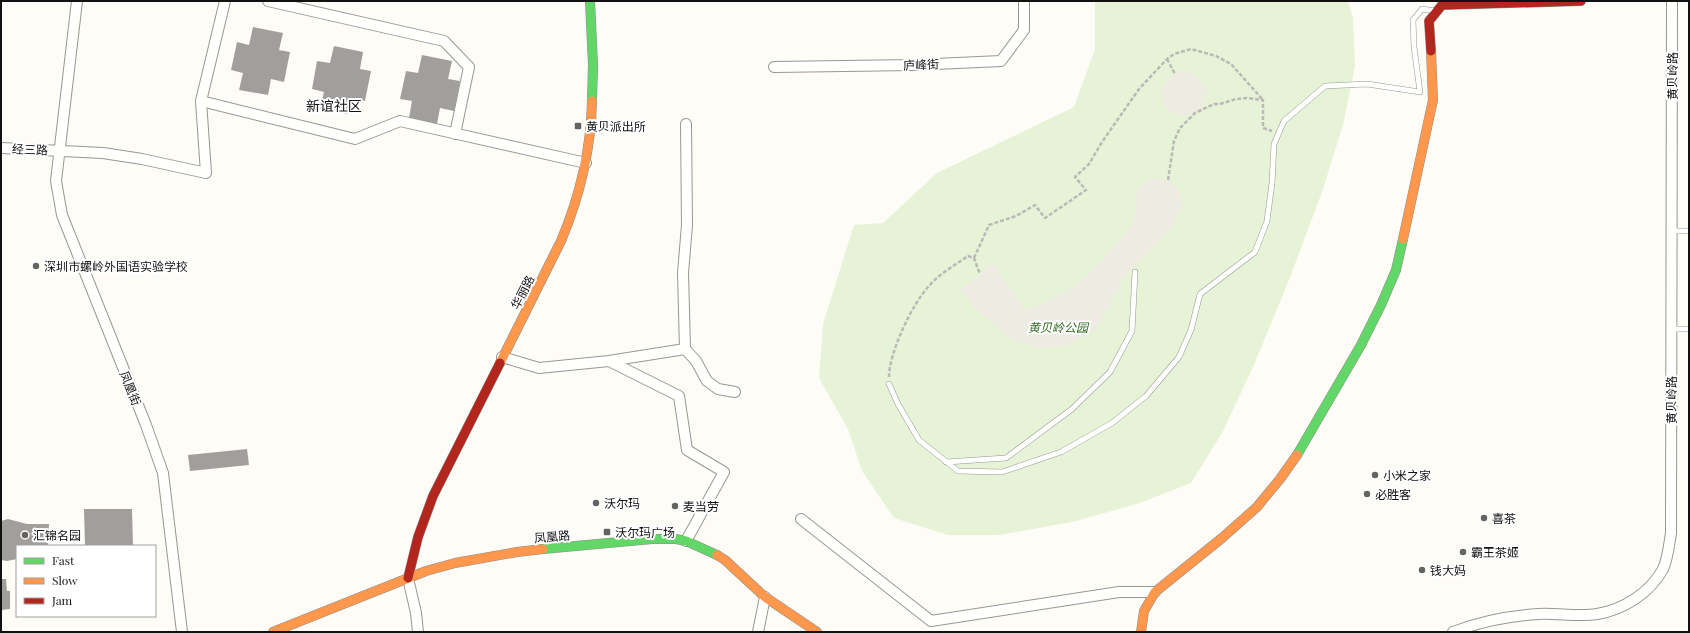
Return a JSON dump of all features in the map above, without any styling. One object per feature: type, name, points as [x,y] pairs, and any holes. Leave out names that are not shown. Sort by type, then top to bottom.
[{"type":"street","name":"凤凰街","points":[[77,1],[56,180],[62,214],[146,425],[163,473],[182,632]]},
{"type":"street","points":[[225,1],[201,101],[355,139],[400,122],[586,163]]},
{"type":"street","points":[[268,1],[444,41],[469,67],[455,134]]},
{"type":"street","name":"华丽路","points":[[408,578],[418,537],[433,496],[559,247],[570,221],[586,163],[591,126],[593,85],[590,1]]},
{"type":"street","name":"庐峰街","points":[[774,67],[913,65],[1001,61],[1024,30],[1024,1]]},
{"type":"street","points":[[1142,632],[1140,624],[1144,611],[1148,601],[1155,592],[1222,538],[1257,506],[1280,479],[1301,449],[1361,345],[1381,306],[1396,270],[1433,100],[1429,20],[1442,5],[1581,1]]},
{"type":"street","name":"黄贝岭路","points":[[1453,632],[1478,623],[1508,617],[1541,614],[1597,614],[1615,609],[1633,600],[1646,591],[1663,568],[1669,550],[1671,533],[1672,1]]},
{"type":"street","name":"经三路","points":[[1,148],[103,153],[142,159],[206,173],[201,101]]},
{"type":"street","points":[[686,124],[687,224],[682,273],[685,350],[696,361],[707,381],[718,389],[735,392]]},
{"type":"street","points":[[502,357],[539,368],[609,361],[685,350]]},
{"type":"street","points":[[609,361],[679,396],[687,450],[724,472],[686,541]]},
{"type":"street","points":[[800,519],[932,621],[1119,592],[1155,592]]},
{"type":"street","name":"凤凰路","points":[[273,632],[426,571],[456,563],[510,553],[652,539],[686,541],[704,547],[719,556],[765,597],[817,632]]},
{"type":"street","points":[[408,578],[416,613],[418,632]]},
{"type":"street","points":[[758,632],[765,597]]},
{"type":"lane","points":[[889,384],[898,404],[919,440],[958,471],[1002,472],[1061,452],[1112,423],[1146,396],[1179,357],[1191,330],[1200,294],[1255,252],[1267,221],[1272,183],[1274,144],[1284,121],[1325,86],[1367,84],[1420,92],[1414,47],[1413,20],[1422,9],[1436,12]]},
{"type":"lane","points":[[1672,231],[1689,231]]},
{"type":"lane","points":[[946,462],[1006,458],[1072,409],[1110,372],[1132,331],[1135,272]]},
{"type":"lane","points":[[1672,329],[1689,329]]},
{"type":"path","points":[[980,274],[974,258],[989,225],[1016,216],[1035,204],[1045,218],[1086,190],[1075,177],[1089,164],[1102,142],[1139,88],[1167,59],[1174,54],[1191,49],[1216,56],[1231,64],[1263,100],[1263,128],[1279,133]]},
{"type":"path","points":[[1167,59],[1175,74]]},
{"type":"path","points":[[1168,180],[1174,141],[1180,128],[1195,113],[1214,104],[1220,104],[1236,99],[1247,98],[1263,100]]},
{"type":"path","points":[[889,384],[889,370],[894,351],[909,314],[917,300],[929,285],[962,260],[968,256],[974,258]]},
{"type":"green space","name":"黄贝岭公园","points":[[1095,1],[1348,1],[1353,18],[1355,66],[1343,125],[1322,192],[1289,280],[1253,367],[1222,433],[1191,483],[1137,504],[1072,522],[999,535],[948,535],[894,518],[862,471],[848,429],[819,378],[823,324],[854,225],[883,223],[937,173],[1074,107],[1095,49]]},
{"type":"shaded area","points":[[1184,72],[1196,76],[1202,82],[1206,94],[1202,106],[1196,112],[1184,116],[1172,112],[1166,106],[1162,94],[1166,82],[1172,76]]},
{"type":"shaded area","points":[[1158,178],[1170,181],[1179,190],[1182,203],[1181,209],[1170,230],[1124,277],[1096,330],[1066,346],[1039,348],[1011,339],[980,313],[960,290],[993,263],[1025,310],[1041,304],[1077,285],[1104,259],[1131,226],[1137,211],[1135,198],[1141,186],[1151,179]]},
{"type":"building","points":[[253,27],[283,33],[279,50],[290,52],[284,82],[271,79],[268,95],[239,90],[243,73],[231,70],[237,42],[249,45]]},
{"type":"building","points":[[334,46],[363,52],[360,69],[371,71],[365,101],[352,98],[348,114],[320,109],[324,92],[312,89],[317,61],[330,63]]},
{"type":"building","points":[[422,55],[452,61],[448,79],[460,81],[454,111],[440,108],[437,124],[409,118],[412,101],[400,99],[406,71],[418,73]]},
{"type":"building","points":[[247,449],[249,465],[190,471],[188,455]]},
{"type":"building","points":[[84,509],[132,509],[133,545],[85,545]]},
{"type":"building","name":"汇锦名园","points":[[8,519],[27,524],[49,524],[48,545],[16,545],[16,559],[7,561],[1,560],[1,521]]},
{"type":"building","points":[[1,579],[6,579],[7,591],[10,591],[10,609],[1,610]]},
{"type":"traffic: fast","points":[[590,1],[593,65],[592,101]]},
{"type":"traffic: fast","points":[[1297,455],[1361,345],[1381,305],[1396,270],[1403,239]]},
{"type":"traffic: fast","points":[[543,549],[652,539],[676,539],[686,541],[717,555]]},
{"type":"traffic: slow","points":[[1403,239],[1433,100],[1431,51]]},
{"type":"traffic: slow","points":[[500,363],[561,241],[574,207],[587,155],[592,101]]},
{"type":"traffic: slow","points":[[1141,632],[1144,611],[1155,592],[1222,538],[1257,507],[1297,455]]},
{"type":"traffic: slow","points":[[273,632],[426,571],[455,563],[543,549]]},
{"type":"traffic: slow","points":[[717,555],[725,560],[765,597],[817,632]]},
{"type":"traffic: jam","points":[[1431,51],[1429,21],[1442,5],[1581,1]]},
{"type":"traffic: jam","points":[[408,578],[418,537],[433,496],[500,363]]},
{"type":"place","name":"黄贝派出所","points":[[578,126]]},
{"type":"place","name":"深圳市螺岭外国语实验学校","points":[[36,266]]},
{"type":"place","name":"小米之家","points":[[1375,475]]},
{"type":"place","name":"必胜客","points":[[1367,494]]},
{"type":"place","name":"沃尔玛","points":[[596,503]]},
{"type":"place","name":"麦当劳","points":[[675,506]]},
{"type":"place","name":"喜茶","points":[[1484,518]]},
{"type":"place","name":"沃尔玛广场","points":[[607,532]]},
{"type":"place","name":"汇锦名园","points":[[25,535]]},
{"type":"place","name":"霸王茶姬","points":[[1463,552]]},
{"type":"place","name":"钱大妈","points":[[1422,570]]},
{"type":"district","name":"新谊社区","points":[[334,105]]}]
